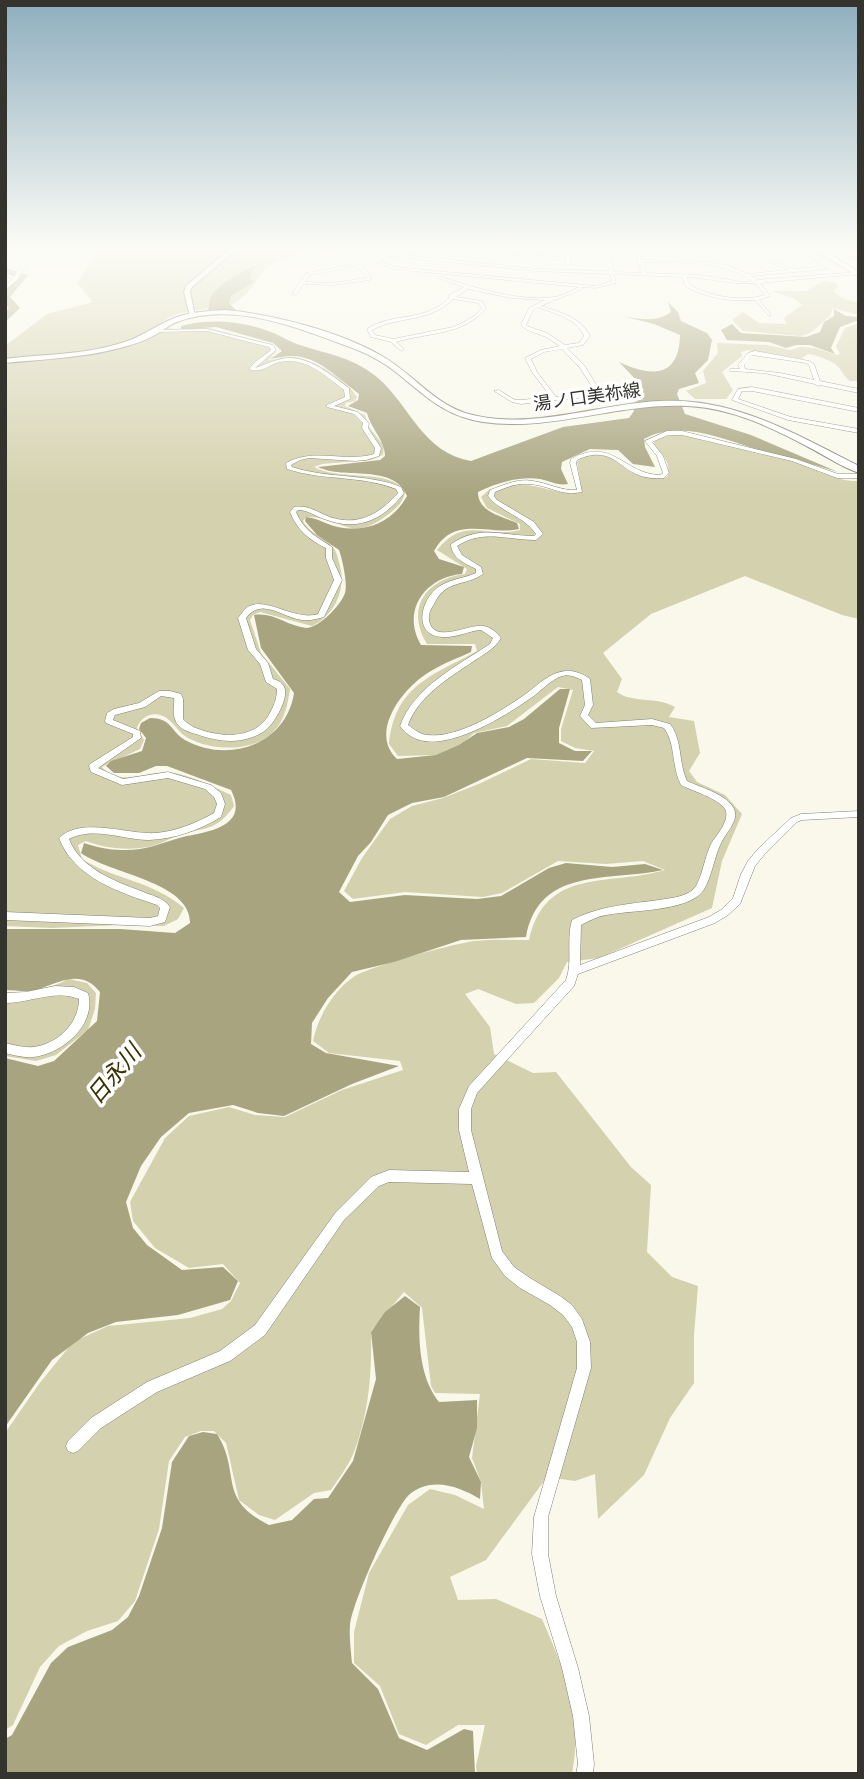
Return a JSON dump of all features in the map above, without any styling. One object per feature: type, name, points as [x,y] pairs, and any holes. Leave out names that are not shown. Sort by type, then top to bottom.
[{"type":"main road","name":"湯ノ口美祢線","points":[[311,330],[376,355],[400,371],[411,385],[435,403],[466,416],[505,422],[552,420],[663,402],[705,404],[746,413],[772,424],[859,470]]},
{"type":"main road","name":"湯ノ口美祢線","points":[[5,362],[102,350],[157,331]]},
{"type":"street","points":[[157,331],[207,330]]},
{"type":"street","points":[[5,916],[150,922],[162,919],[165,907],[160,902],[86,869],[66,848],[64,838],[75,832],[87,831],[143,836],[183,831],[218,816],[221,804],[218,795],[208,788],[168,775],[122,782],[94,770],[93,766],[137,738],[137,733],[109,721],[111,713],[135,707],[158,692],[166,691],[178,696],[181,704],[178,716],[180,722],[193,730],[226,740],[258,733],[273,720],[282,692],[280,686],[270,680],[264,663],[252,650],[242,618],[245,612],[249,607],[259,604],[293,617],[316,618],[321,615],[338,580],[328,558],[329,547],[307,535],[293,512],[296,508],[309,509],[346,524],[359,523],[370,521],[401,493],[399,488],[382,481],[308,474],[289,468],[288,464],[294,459],[361,458],[377,455],[378,448],[365,428],[363,417],[329,406],[348,398],[347,389],[312,364],[289,359],[257,370],[252,369],[271,353],[274,349],[271,346],[208,330]]},
{"type":"street","points":[[370,330],[373,336],[393,341],[439,330]]},
{"type":"street","points":[[497,391],[514,401],[586,395],[596,389],[564,348],[545,334],[532,330]]},
{"type":"street","points":[[554,398],[542,379],[530,368],[528,359],[542,351],[581,344],[587,336],[586,330]]},
{"type":"street","points":[[393,341],[401,349]]},
{"type":"street","points":[[743,369],[741,365],[750,354],[755,353],[807,362],[811,364],[818,384]]},
{"type":"street","points":[[732,370],[774,372],[818,384],[859,391]]},
{"type":"street","points":[[859,410],[791,399],[760,389],[740,390],[734,400],[790,419],[859,430]]},
{"type":"street","points":[[584,1774],[586,1764],[581,1716],[570,1668],[548,1596],[540,1554],[541,1517],[584,1368],[586,1343],[582,1328],[570,1311],[506,1270],[493,1243],[476,1178],[465,1130],[465,1109],[473,1090],[570,983],[575,971],[573,936],[576,923],[584,917],[598,913],[642,904],[677,903],[689,898],[699,889],[714,846],[731,817],[724,802],[684,783],[677,765],[675,740],[667,726],[652,722],[594,726],[588,722],[584,716],[589,705],[586,679],[574,673],[552,677],[500,715],[469,729],[446,737],[424,740],[411,735],[404,726],[406,716],[443,680],[493,645],[497,638],[490,630],[479,628],[454,635],[440,635],[431,631],[425,622],[425,614],[435,593],[444,586],[480,574],[479,568],[458,556],[453,545],[465,535],[474,533],[536,538],[540,534],[538,529],[495,501],[491,496],[492,491],[519,482],[529,482],[559,492],[580,491],[573,463],[574,458],[581,455],[607,453],[640,474],[662,477],[666,473],[664,464],[648,441],[667,433],[682,433],[712,438],[794,460],[837,476],[859,476]]},
{"type":"street","points":[[575,971],[712,920],[729,910],[741,899],[752,862],[794,820],[801,817],[859,814]]},
{"type":"street","points":[[5,998],[73,990],[84,996],[86,1009],[78,1025],[62,1040],[33,1052],[5,1048]]},
{"type":"street","points":[[73,1446],[96,1423],[152,1387],[225,1356],[260,1330],[340,1216],[375,1181],[389,1176],[476,1178]]},
{"type":"shaded area","points":[[26,330],[217,330],[272,345],[276,352],[268,360],[296,357],[312,362],[346,384],[357,397],[345,406],[365,415],[369,427],[384,446],[383,455],[371,460],[314,467],[324,471],[387,480],[405,491],[396,508],[376,523],[365,527],[346,527],[318,518],[306,517],[303,521],[335,550],[340,566],[340,593],[333,609],[312,626],[260,612],[250,620],[261,653],[290,689],[284,716],[275,730],[256,743],[233,748],[221,747],[188,738],[167,718],[151,715],[144,718],[137,728],[144,740],[140,749],[102,767],[118,777],[175,773],[231,795],[234,806],[217,824],[156,845],[119,848],[86,841],[78,845],[82,859],[159,892],[184,908],[178,919],[164,926],[5,926],[5,365],[9,364],[9,358],[5,357],[5,346]]},
{"type":"shaded area","points":[[742,330],[813,330],[800,336]]},
{"type":"shaded area","points":[[844,330],[859,330],[859,381],[850,381],[835,364],[814,355],[808,354],[801,359],[748,350],[741,352],[742,356],[722,372],[733,390],[726,399],[695,399],[686,391],[706,383],[703,371],[718,353],[717,343],[767,345],[790,350],[801,347],[815,348],[837,355],[840,354],[836,346]]},
{"type":"shaded area","points":[[681,434],[751,449],[833,477],[859,481],[859,619],[842,615],[745,576],[651,614],[603,653],[622,679],[617,692],[631,698],[668,704],[675,707],[669,717],[694,721],[700,753],[689,771],[697,782],[725,795],[742,814],[722,861],[712,908],[599,958],[567,962],[559,978],[534,1003],[516,1004],[478,989],[465,994],[490,1027],[494,1054],[533,1073],[556,1072],[631,1167],[651,1185],[647,1252],[672,1277],[698,1286],[694,1383],[670,1418],[644,1475],[598,1519],[595,1474],[575,1481],[547,1477],[486,1560],[450,1577],[458,1600],[496,1599],[542,1619],[570,1694],[575,1732],[572,1774],[477,1774],[476,1766],[485,1725],[458,1725],[426,1745],[399,1734],[380,1686],[354,1663],[354,1632],[369,1573],[408,1505],[430,1489],[455,1495],[484,1509],[481,1482],[472,1458],[480,1394],[435,1393],[431,1386],[422,1308],[404,1292],[371,1331],[370,1377],[363,1423],[352,1457],[331,1490],[314,1493],[275,1520],[259,1515],[239,1500],[226,1443],[214,1431],[201,1431],[185,1437],[169,1461],[159,1529],[135,1601],[118,1621],[87,1631],[59,1646],[40,1667],[13,1725],[5,1730],[5,1433],[73,1342],[108,1326],[190,1318],[222,1309],[231,1301],[240,1283],[223,1264],[189,1268],[155,1248],[133,1221],[130,1202],[165,1138],[189,1116],[229,1107],[255,1115],[285,1117],[342,1090],[403,1070],[400,1061],[329,1053],[313,1041],[318,1023],[332,998],[345,984],[361,973],[412,956],[475,941],[529,940],[537,916],[549,900],[564,890],[601,880],[665,870],[643,861],[606,864],[558,861],[502,893],[483,897],[405,892],[353,899],[344,891],[362,858],[390,819],[412,806],[443,798],[481,783],[531,759],[585,763],[594,751],[575,748],[561,741],[561,729],[573,690],[558,687],[507,726],[474,733],[460,746],[437,755],[398,756],[389,744],[399,708],[408,695],[431,676],[477,651],[475,644],[427,644],[421,631],[418,619],[423,597],[440,582],[465,574],[467,569],[437,550],[457,533],[520,530],[520,524],[487,508],[481,497],[490,489],[521,485],[567,493],[582,491],[577,462],[593,453],[607,456],[641,476],[667,477],[667,463],[654,446],[654,438]]},
{"type":"shaded area","points":[[69,979],[87,983],[96,993],[95,1009],[88,1030],[56,1055],[36,1061],[5,1056],[5,993],[38,991]]},
{"type":"water","name":"日永川","points":[[227,330],[265,330],[296,344],[350,361],[369,371],[390,390],[429,439],[441,449],[471,461],[563,427],[629,418],[634,411],[633,403],[639,400],[639,383],[619,362],[641,370],[660,371],[674,360],[680,335],[668,330],[701,330],[712,340],[708,360],[695,373],[699,383],[679,389],[677,394],[685,414],[751,435],[838,472],[716,436],[672,431],[644,439],[655,467],[633,464],[618,450],[590,449],[562,462],[561,469],[568,484],[524,478],[500,483],[478,492],[486,509],[517,523],[519,529],[462,530],[442,540],[434,551],[439,559],[464,567],[462,574],[437,582],[420,598],[415,608],[416,632],[421,645],[472,646],[471,652],[431,671],[410,687],[388,723],[386,736],[389,748],[397,759],[436,755],[477,733],[509,727],[524,719],[560,689],[570,689],[559,728],[559,743],[575,751],[592,751],[583,761],[527,758],[444,797],[412,803],[388,815],[371,842],[358,856],[339,892],[350,902],[405,895],[477,899],[501,896],[549,868],[566,863],[612,867],[645,864],[663,870],[579,881],[561,888],[545,898],[533,914],[526,937],[461,940],[394,962],[352,972],[328,998],[312,1023],[311,1044],[326,1053],[399,1066],[352,1084],[284,1116],[258,1113],[233,1105],[189,1113],[161,1137],[141,1166],[126,1202],[133,1228],[147,1245],[182,1270],[223,1267],[238,1281],[230,1300],[178,1315],[116,1322],[88,1333],[52,1360],[5,1427],[5,1058],[38,1066],[54,1061],[97,1021],[100,992],[93,985],[79,979],[64,980],[31,991],[5,990],[5,929],[120,929],[175,933],[190,923],[187,909],[164,888],[81,853],[84,843],[130,850],[151,847],[211,830],[230,821],[235,813],[231,790],[167,766],[156,766],[139,773],[114,773],[106,766],[111,761],[142,751],[146,738],[139,729],[141,723],[150,718],[163,720],[185,740],[219,750],[253,745],[280,726],[289,711],[294,693],[261,648],[254,615],[268,615],[299,627],[311,627],[334,609],[346,589],[339,550],[317,535],[305,521],[306,517],[338,527],[368,527],[394,513],[407,496],[401,486],[391,479],[329,471],[318,467],[380,460],[385,456],[383,445],[367,413],[348,406],[358,400],[359,394],[336,375],[311,360],[289,356],[270,359],[282,351],[273,343]]},
{"type":"water","points":[[721,330],[806,337],[839,330],[831,348],[835,354],[810,345],[786,348],[769,342],[727,340]]},
{"type":"water","points":[[405,1296],[420,1307],[421,1357],[432,1392],[439,1402],[477,1400],[477,1428],[469,1457],[481,1482],[480,1499],[455,1487],[437,1485],[419,1489],[403,1502],[375,1556],[352,1614],[352,1663],[378,1689],[399,1738],[427,1750],[464,1729],[473,1731],[475,1774],[5,1774],[5,1739],[12,1735],[51,1663],[68,1647],[112,1630],[128,1617],[139,1596],[162,1528],[172,1462],[189,1436],[203,1432],[217,1434],[224,1448],[236,1495],[253,1515],[269,1525],[292,1520],[314,1499],[328,1498],[353,1461],[376,1379],[371,1332],[385,1312]]}]
